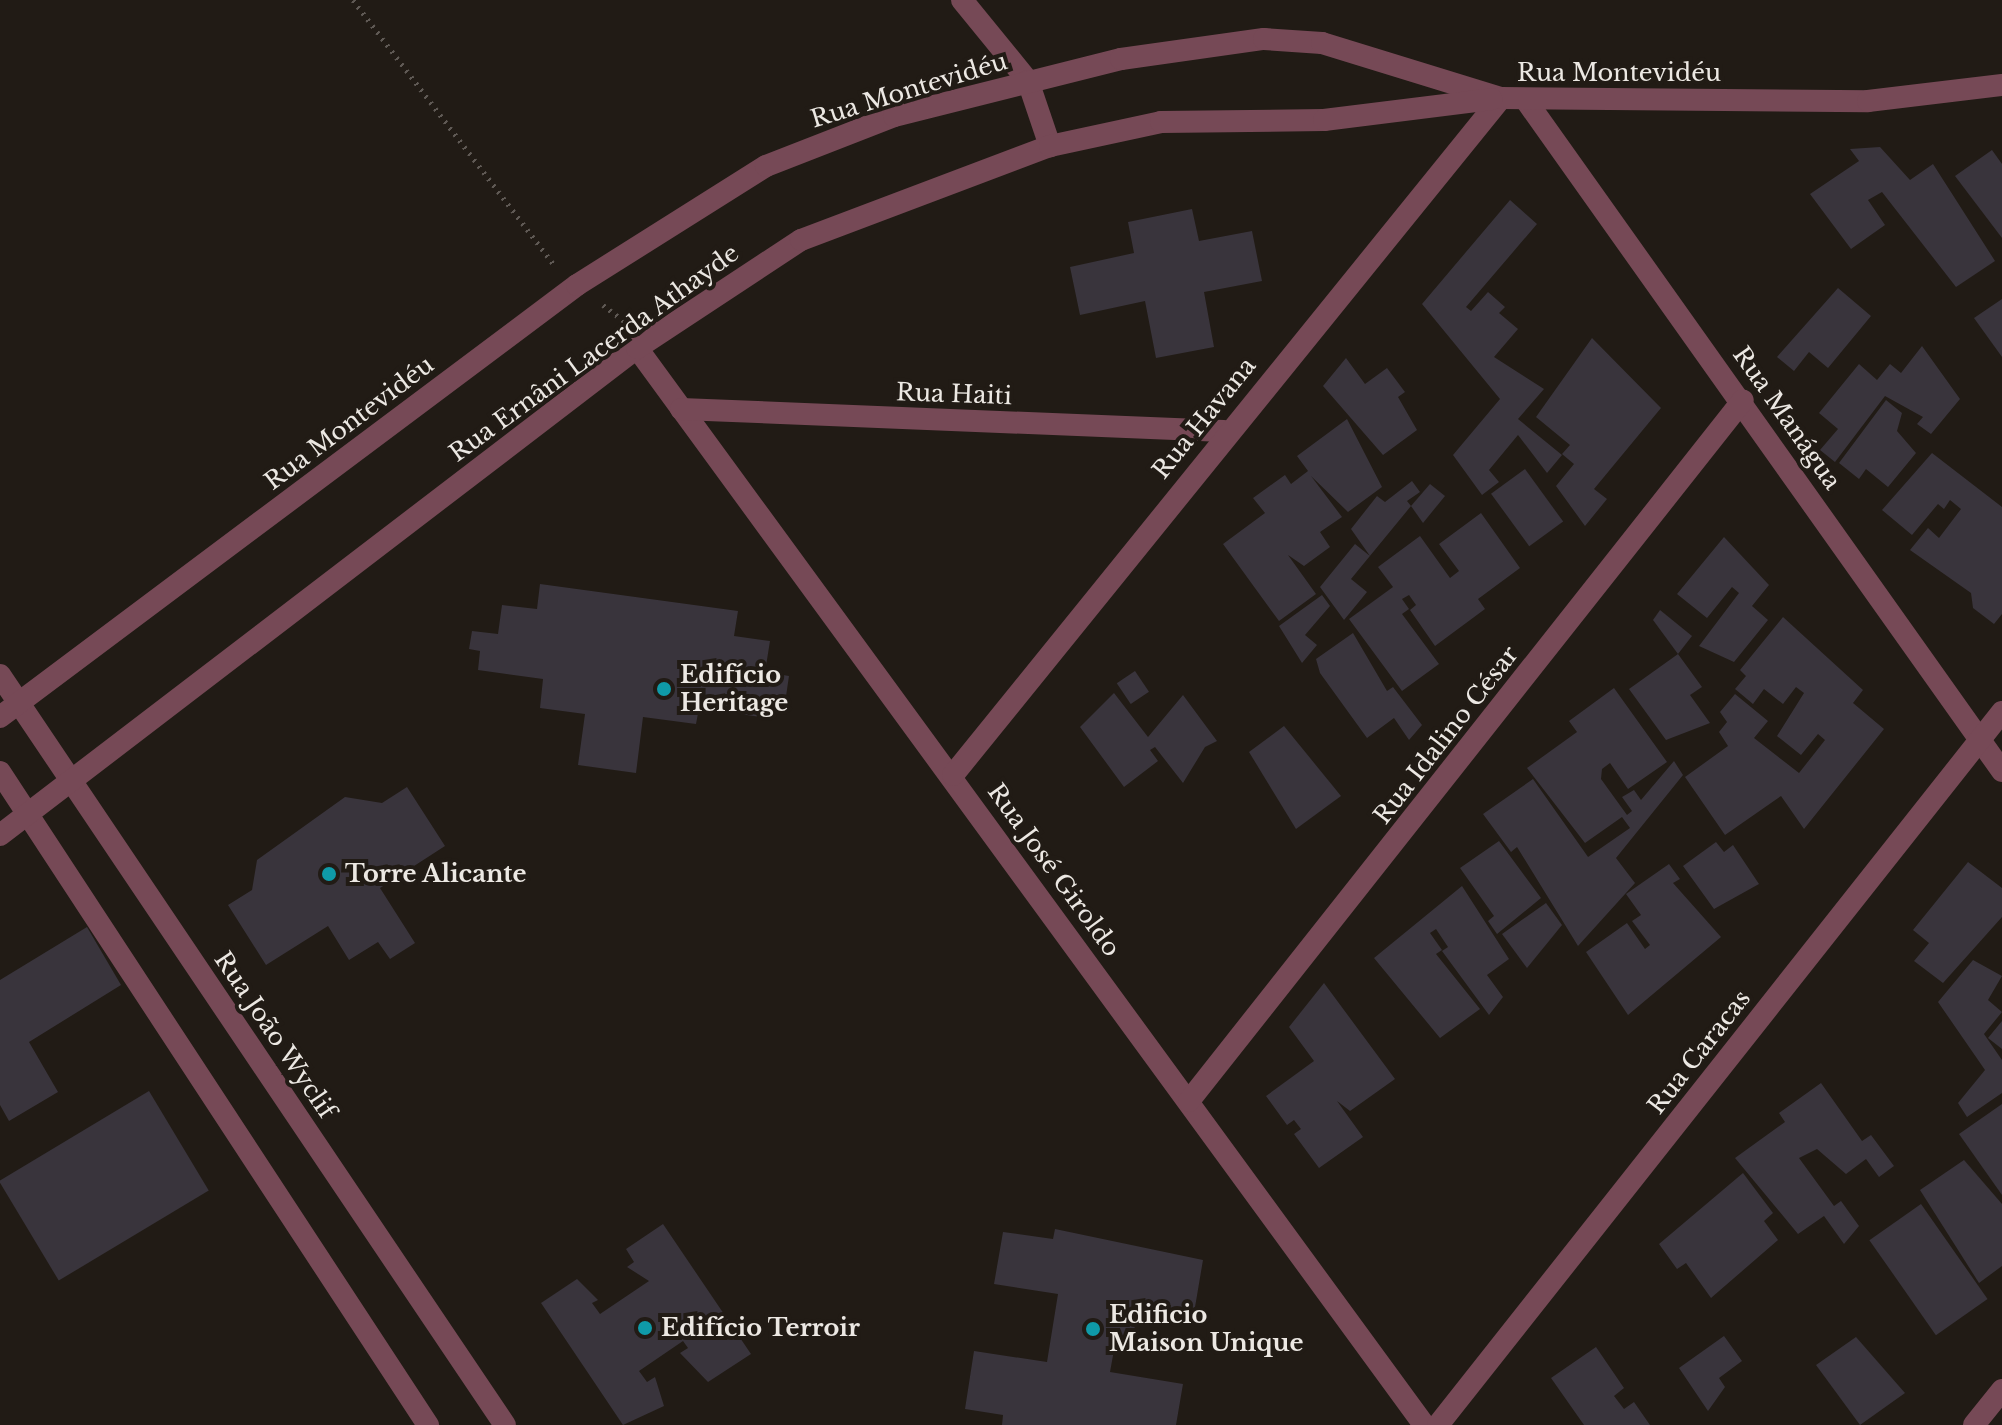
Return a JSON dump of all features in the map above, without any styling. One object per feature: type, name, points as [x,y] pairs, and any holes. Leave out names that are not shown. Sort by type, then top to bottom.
[{"type":"street","points":[[962,0],[1028,81],[1050,146]]},
{"type":"street","name":"Rua Montevidéu","points":[[0,717],[577,285],[713,195],[832,137],[1028,81],[1264,39],[1322,43],[1501,98],[1868,101],[2002,85]]},
{"type":"street","name":"Rua Ernâni Lacerda Athayde","points":[[0,835],[637,348],[801,240],[1050,146],[1161,122],[1324,120],[1501,98]]},
{"type":"street","name":"Rua Havana","points":[[953,775],[1224,431],[1501,98]]},
{"type":"street","name":"Rua Manágua","points":[[1525,99],[1743,400],[2002,771]]},
{"type":"street","name":"Rua José Giroldo","points":[[637,348],[953,775],[1424,1425]]},
{"type":"street","name":"Rua Idalino César","points":[[1189,1101],[1743,400]]},
{"type":"street","name":"Rua Haiti","points":[[681,409],[1224,431]]},
{"type":"street","name":"Rua João Wyclif","points":[[0,675],[73,779],[505,1425]]},
{"type":"street","name":"Rua Caracas","points":[[1438,1425],[2002,712]]},
{"type":"street","points":[[0,772],[428,1425]]},
{"type":"street","points":[[1974,1425],[2002,1390]]},
{"type":"building","points":[[1880,147],[1910,180],[1933,164],[1995,261],[1956,287],[1882,192],[1868,200],[1885,225],[1851,249],[1810,194],[1859,161],[1850,149]]},
{"type":"building","points":[[1992,150],[2002,164],[2002,238],[1955,176]]},
{"type":"building","points":[[1510,200],[1537,224],[1466,307],[1471,311],[1488,292],[1505,307],[1499,313],[1518,329],[1494,357],[1544,389],[1518,419],[1562,455],[1547,473],[1518,435],[1489,470],[1499,482],[1482,495],[1453,455],[1500,399],[1422,304]]},
{"type":"building","points":[[1192,209],[1199,241],[1252,231],[1262,281],[1204,292],[1214,347],[1156,358],[1145,301],[1080,315],[1070,267],[1134,253],[1128,222]]},
{"type":"building","points":[[1838,288],[1871,316],[1828,368],[1809,352],[1794,371],[1777,357]]},
{"type":"building","points":[[2002,299],[2002,357],[1974,318]]},
{"type":"building","points":[[1592,338],[1661,408],[1594,489],[1607,499],[1585,526],[1556,486],[1574,464],[1562,454],[1570,445],[1536,417]]},
{"type":"building","points":[[1922,346],[1960,399],[1931,434],[1917,424],[1923,417],[1885,396],[1835,462],[1820,450],[1838,429],[1819,413],[1859,364],[1877,380],[1890,364],[1901,373]]},
{"type":"building","points":[[1346,358],[1365,384],[1387,368],[1405,392],[1398,397],[1417,430],[1383,455],[1323,386]]},
{"type":"building","points":[[1886,400],[1902,413],[1897,431],[1916,453],[1888,487],[1866,469],[1859,479],[1839,463]]},
{"type":"building","points":[[1347,419],[1382,487],[1348,512],[1311,476],[1342,517],[1320,532],[1330,547],[1304,566],[1288,555],[1316,594],[1279,621],[1223,544],[1265,513],[1253,498],[1285,475],[1291,484],[1308,471],[1297,456]]},
{"type":"building","points":[[1932,453],[2002,507],[2002,614],[1994,624],[1973,608],[1971,593],[1910,550],[1928,528],[1939,538],[1961,509],[1950,500],[1944,509],[1938,504],[1912,535],[1882,510]]},
{"type":"building","points":[[1525,469],[1563,522],[1529,546],[1491,494]]},
{"type":"building","points":[[1412,481],[1420,492],[1407,501],[1411,506],[1370,556],[1351,529],[1377,496],[1385,502]]},
{"type":"building","points":[[1430,484],[1445,496],[1423,523],[1411,506]]},
{"type":"building","points":[[1481,513],[1520,568],[1478,599],[1485,609],[1435,646],[1410,610],[1416,605],[1409,595],[1402,599],[1409,609],[1402,614],[1439,664],[1402,691],[1349,619],[1393,587],[1378,567],[1420,536],[1450,578],[1459,571],[1439,544]]},
{"type":"building","points":[[1724,537],[1769,585],[1752,606],[1768,620],[1734,662],[1699,646],[1739,593],[1732,587],[1707,618],[1677,594]]},
{"type":"building","points":[[1355,544],[1370,556],[1351,579],[1367,592],[1344,620],[1320,587]]},
{"type":"building","name":"Edifício Heritage","points":[[540,584],[738,611],[734,636],[770,641],[765,672],[789,676],[785,703],[770,700],[768,718],[699,708],[696,724],[643,717],[636,773],[578,765],[585,714],[540,708],[543,679],[478,670],[480,651],[469,649],[472,631],[498,634],[502,605],[537,609]]},
{"type":"building","points":[[1322,595],[1330,606],[1305,635],[1317,645],[1302,663],[1279,626]]},
{"type":"building","points":[[1660,610],[1692,636],[1678,654],[1653,620]]},
{"type":"building","points":[[1783,617],[1863,690],[1853,703],[1884,729],[1804,829],[1781,796],[1725,835],[1685,777],[1728,746],[1719,732],[1727,722],[1720,712],[1735,694],[1768,721],[1754,738],[1799,773],[1825,740],[1818,734],[1801,755],[1777,736],[1804,693],[1796,687],[1783,704],[1764,689],[1753,704],[1735,689],[1746,676],[1740,670]]},
{"type":"building","points":[[1353,633],[1387,691],[1393,687],[1422,725],[1409,740],[1394,718],[1367,738],[1320,673],[1316,659]]},
{"type":"building","points":[[1678,654],[1702,687],[1690,695],[1710,723],[1666,740],[1629,689]]},
{"type":"building","points":[[1135,671],[1149,692],[1131,704],[1117,683]]},
{"type":"building","points":[[1614,688],[1667,762],[1628,789],[1610,763],[1602,769],[1601,779],[1627,815],[1632,811],[1622,797],[1634,790],[1641,800],[1674,761],[1683,775],[1616,858],[1635,883],[1578,946],[1517,847],[1511,852],[1483,814],[1533,779],[1588,857],[1630,828],[1622,817],[1585,843],[1527,768],[1577,732],[1569,721]]},
{"type":"building","points":[[1114,693],[1148,737],[1183,695],[1217,741],[1205,747],[1183,783],[1155,747],[1150,750],[1158,761],[1124,787],[1080,727]]},
{"type":"building","points":[[1284,726],[1341,796],[1296,829],[1249,752]]},
{"type":"building","name":"Torre Alicante","points":[[407,787],[445,846],[380,888],[415,943],[390,959],[378,942],[349,960],[328,926],[266,965],[228,905],[252,890],[257,860],[345,797],[382,803]]},
{"type":"building","points":[[1499,841],[1541,898],[1497,934],[1488,921],[1494,916],[1460,868]]},
{"type":"building","points":[[1716,842],[1724,852],[1733,845],[1759,884],[1714,909],[1683,866]]},
{"type":"building","points":[[1968,862],[2002,888],[2002,917],[1943,983],[1914,961],[1929,943],[1913,930]]},
{"type":"building","points":[[1669,864],[1680,879],[1673,883],[1721,937],[1628,1015],[1586,952],[1627,923],[1645,949],[1650,945],[1632,921],[1641,915],[1626,894]]},
{"type":"building","points":[[1462,886],[1509,959],[1487,975],[1503,997],[1489,1015],[1442,951],[1448,947],[1436,929],[1430,933],[1442,950],[1436,954],[1480,1009],[1440,1038],[1374,958]]},
{"type":"building","points":[[1546,903],[1562,925],[1527,968],[1502,934]]},
{"type":"building","points":[[87,927],[121,985],[29,1042],[58,1092],[9,1121],[0,1105],[0,980]]},
{"type":"building","points":[[1973,960],[2002,976],[1988,1000],[2002,1012],[1984,1034],[2002,1060],[2002,1093],[1967,1117],[1958,1103],[1985,1070],[1938,1002]]},
{"type":"building","points":[[1324,983],[1395,1079],[1350,1111],[1337,1101],[1363,1137],[1319,1168],[1294,1134],[1301,1129],[1294,1120],[1287,1125],[1266,1096],[1314,1061],[1289,1027]]},
{"type":"building","points":[[2002,1021],[2002,1049],[1988,1038]]},
{"type":"building","points":[[1821,1083],[1862,1141],[1871,1135],[1894,1166],[1879,1177],[1866,1159],[1846,1174],[1817,1149],[1799,1158],[1834,1206],[1841,1201],[1859,1226],[1844,1244],[1824,1216],[1798,1234],[1735,1158],[1785,1122],[1779,1113]]},
{"type":"building","points":[[149,1091],[209,1190],[59,1281],[0,1181]]},
{"type":"building","points":[[2002,1104],[2002,1195],[1959,1134]]},
{"type":"building","points":[[1964,1160],[2002,1204],[2002,1266],[1979,1283],[1920,1190]]},
{"type":"building","points":[[1743,1173],[1773,1213],[1764,1221],[1778,1240],[1711,1298],[1686,1263],[1677,1269],[1659,1244]]},
{"type":"building","points":[[1921,1204],[1988,1299],[1936,1335],[1869,1240]]},
{"type":"building","name":"Edifício Terroir","points":[[663,1224],[751,1354],[708,1382],[680,1353],[688,1348],[683,1341],[639,1371],[647,1382],[655,1377],[664,1406],[623,1425],[541,1303],[577,1279],[598,1300],[592,1303],[600,1314],[649,1281],[627,1267],[634,1262],[626,1249]]},
{"type":"building","name":"Edificio Maison Unique","points":[[1055,1229],[1203,1260],[1193,1319],[1138,1310],[1132,1341],[1116,1339],[1110,1372],[1183,1384],[1176,1425],[1002,1425],[1003,1415],[965,1409],[974,1351],[1047,1362],[1058,1294],[994,1284],[1003,1232],[1053,1239]]},
{"type":"building","points":[[1724,1336],[1742,1361],[1719,1378],[1725,1387],[1708,1411],[1679,1368]]},
{"type":"building","points":[[1856,1337],[1905,1393],[1860,1425],[1816,1365]]},
{"type":"building","points":[[1596,1347],[1624,1388],[1614,1396],[1624,1409],[1634,1402],[1650,1425],[1584,1425],[1551,1378]]},
{"type":"place","name":"Edifício Heritage","points":[[664,689]]},
{"type":"place","name":"Torre Alicante","points":[[329,874]]},
{"type":"place","name":"Edifício Terroir","points":[[645,1328]]},
{"type":"place","name":"Edificio Maison Unique","points":[[1093,1329]]}]
